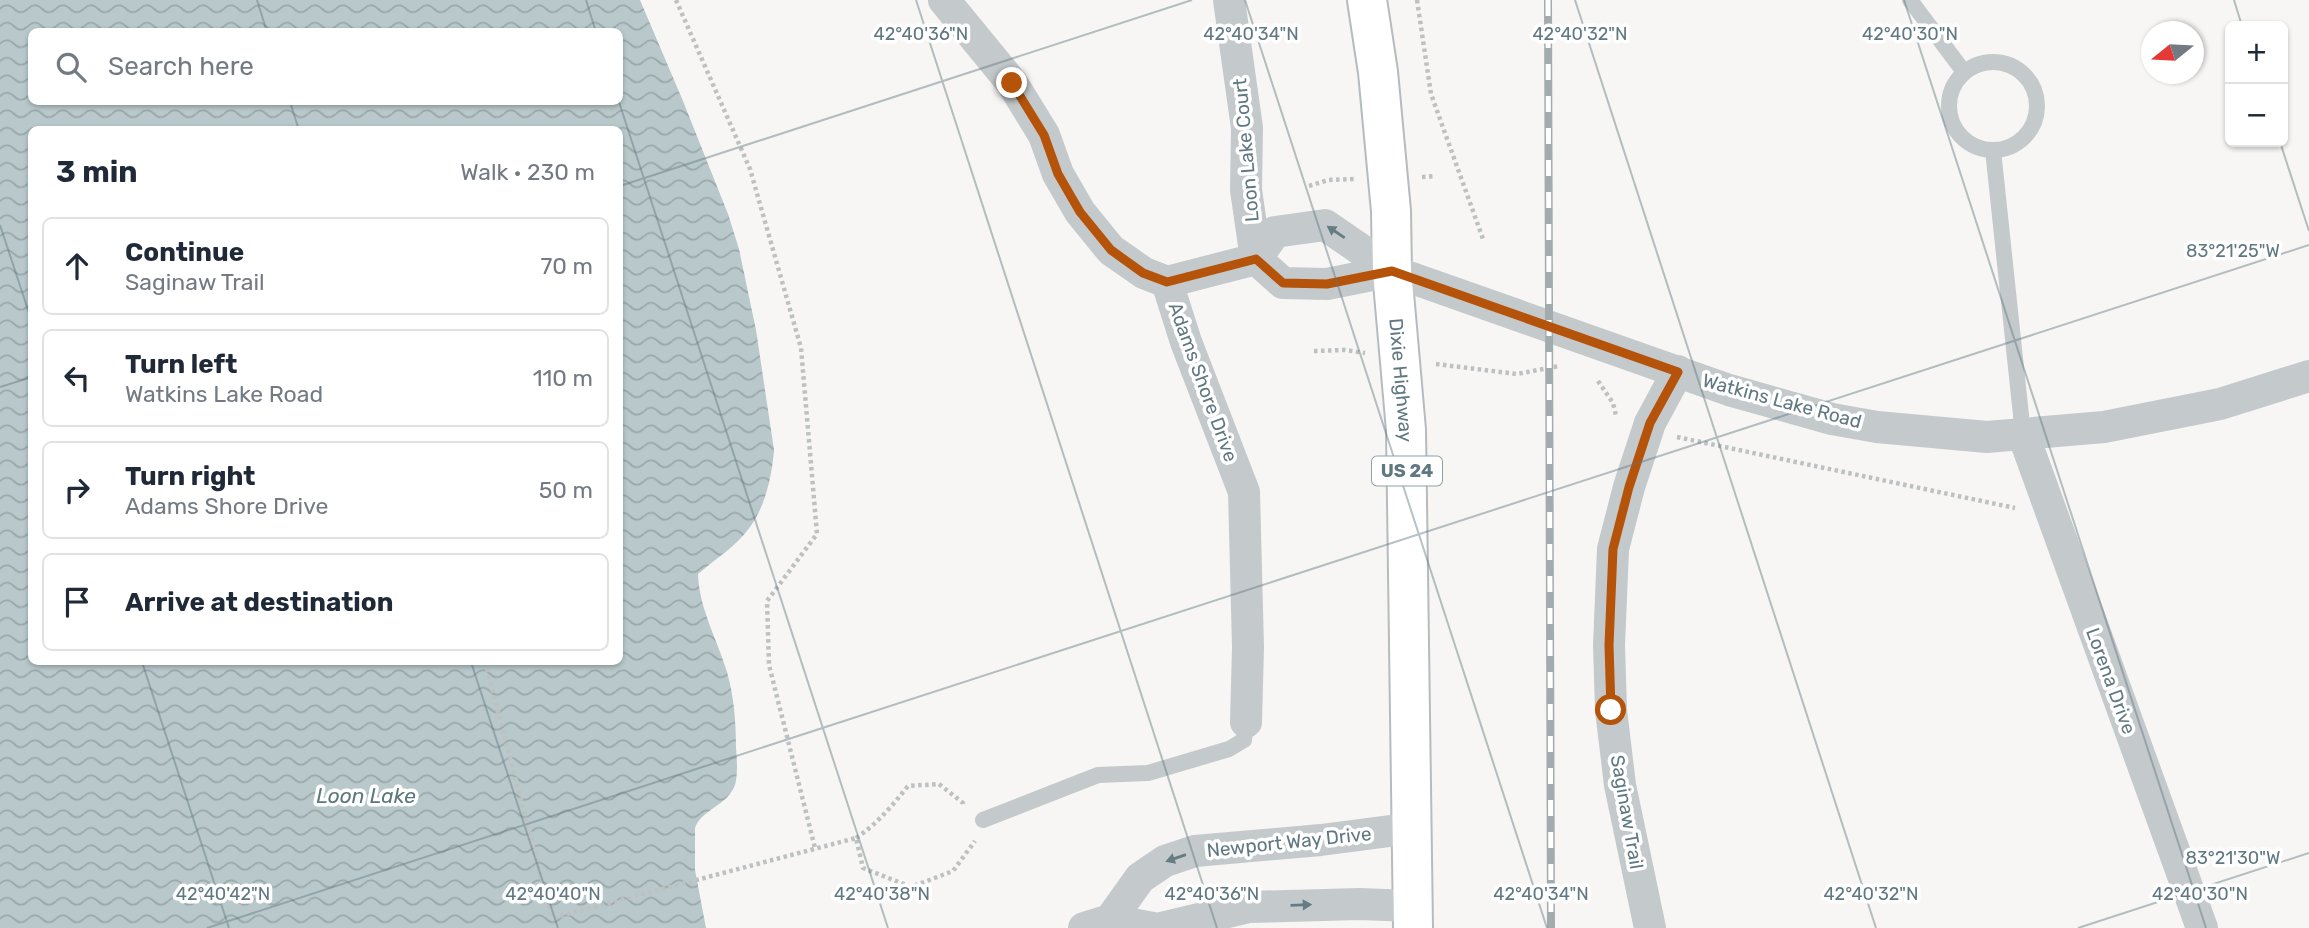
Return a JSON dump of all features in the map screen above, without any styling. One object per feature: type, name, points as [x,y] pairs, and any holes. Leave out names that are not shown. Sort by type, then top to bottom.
[{"type":"main road","name":"Dixie Highway","points":[[1367,0],[1378,72],[1391,211],[1392,271],[1406,430],[1413,917]]},
{"type":"street","name":"Adams Shore Drive","points":[[944,0],[1012,83],[1044,135],[1058,174],[1080,212],[1111,250],[1143,273],[1167,282],[1186,342],[1244,492],[1248,647],[1246,722]]},
{"type":"street","name":"Loon Lake Court","points":[[1229,0],[1247,128],[1247,190],[1256,259]]},
{"type":"street","name":"Watkins Lake Road","points":[[1256,259],[1275,232],[1325,225],[1392,271],[1729,390],[1832,419],[1877,427],[1987,437],[2104,426],[2220,404],[2309,376]]},
{"type":"street","points":[[1167,282],[1256,259],[1283,283],[1327,284],[1392,271]]},
{"type":"street","name":"Saginaw Trail","points":[[1650,928],[1620,785],[1611,710],[1609,645],[1613,549],[1629,487],[1648,430],[1678,372]]},
{"type":"street","name":"Lorena Drive","points":[[2023,434],[2202,928]]},
{"type":"street","name":"Newport Way Drive","points":[[1097,924],[1140,878],[1165,861],[1195,851],[1321,840],[1413,828]]},
{"type":"street","points":[[1161,928],[1249,907],[1359,904],[1413,917]]},
{"type":"street","name":"Newport Way Drive","points":[[1097,924],[1153,928]]},
{"type":"lane","points":[[1910,0],[1964,72]]},
{"type":"lane","points":[[2006,63],[2028,79],[2035,91],[2035,119],[2019,142],[2007,148],[1993,150],[1978,147],[1965,140],[1955,128],[1949,99],[1954,84],[1964,72],[1977,64],[2006,63]]},
{"type":"lane","points":[[1993,150],[2023,434]]},
{"type":"lane","points":[[983,820],[1098,775],[1148,773],[1229,749],[1244,740],[1246,722]]},
{"type":"path","points":[[676,0],[750,170],[801,348],[817,534],[767,601],[767,614],[769,665],[815,848]]},
{"type":"path","points":[[1417,0],[1431,94],[1483,239]]},
{"type":"path","points":[[1309,186],[1328,180]]},
{"type":"path","points":[[1314,351],[1345,350]]},
{"type":"path","points":[[1489,370],[1517,374],[1566,365]]},
{"type":"path","points":[[1590,376],[1600,382],[1613,403],[1617,422],[2019,509],[2048,506]]},
{"type":"path","points":[[486,665],[552,918],[856,838],[871,828],[908,786],[939,783],[963,803],[967,817],[976,814],[983,820],[976,840],[953,871],[911,887],[863,868],[856,838]]},
{"type":"water","name":"Loon Lake","points":[[0,0],[640,0],[728,214],[739,249],[756,330],[774,450],[767,490],[756,518],[739,540],[698,574],[705,611],[731,690],[737,762],[736,781],[732,792],[703,816],[695,828],[695,870],[706,928],[0,928]]},
{"type":"railway","points":[[1548,0],[1551,928]]},
{"type":"route","points":[[1012,83],[1044,135],[1058,174],[1080,212],[1111,250],[1143,273],[1167,282],[1256,259],[1283,283],[1327,284],[1392,271],[1678,372],[1650,423],[1629,487],[1613,549],[1609,645],[1611,710]]}]
